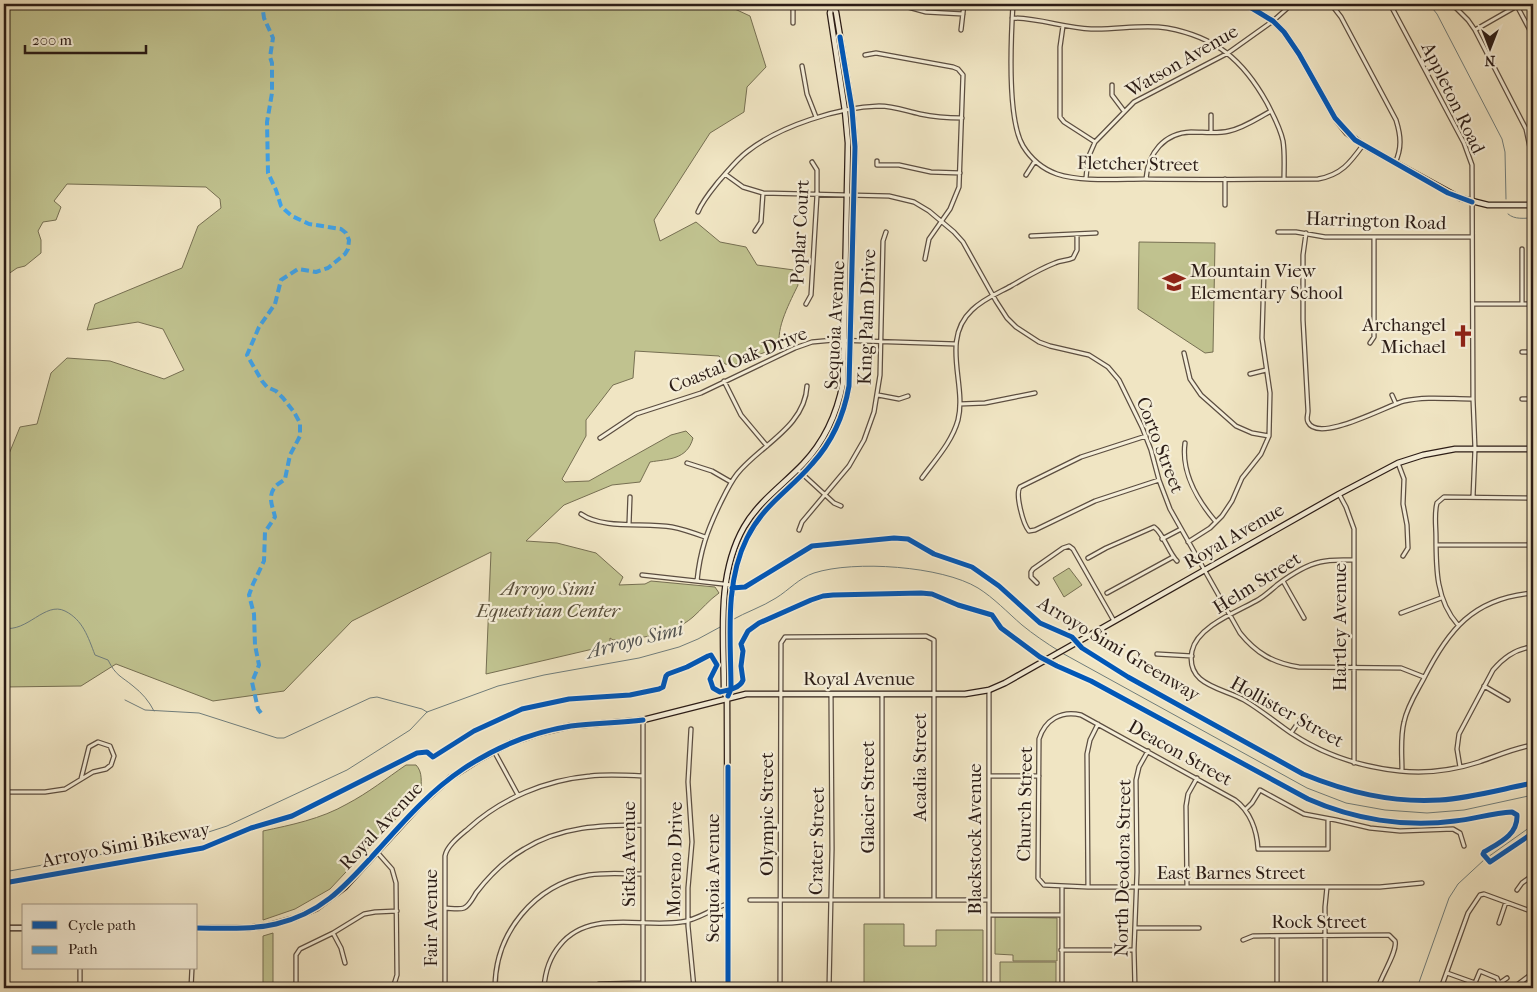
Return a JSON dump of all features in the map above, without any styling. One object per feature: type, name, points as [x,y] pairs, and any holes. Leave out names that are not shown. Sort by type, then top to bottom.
[{"type":"main road","name":"Sequoia Avenue","points":[[728,988],[728,698],[731,689],[731,599],[736,563],[760,515],[802,475],[823,451],[832,437],[846,402],[849,386],[855,146],[852,110],[836,12],[832,4]]},
{"type":"main road","name":"Sequoia Avenue","points":[[728,698],[724,691],[724,604],[725,584],[734,547],[744,527],[760,505],[817,447],[834,416],[842,383],[845,340],[848,143],[830,13],[832,4]]},
{"type":"main road","points":[[1245,4],[1273,21],[1294,46],[1335,118],[1347,133],[1363,145],[1448,193],[1472,202],[1493,205],[1533,205]]},
{"type":"main road","name":"Royal Avenue","points":[[198,928],[258,927],[284,922],[307,913],[336,895],[436,789],[463,769],[494,751],[524,738],[556,729],[585,724],[643,720],[746,694],[965,694],[989,690],[998,687],[1072,646],[1339,494],[1398,463],[1442,451],[1533,449]]},
{"type":"main road","points":[[4,928],[22,928]]},
{"type":"street","points":[[793,4],[793,23]]},
{"type":"street","points":[[832,4],[839,4]]},
{"type":"street","points":[[896,4],[911,5],[926,12],[964,14]]},
{"type":"street","points":[[961,30],[964,4]]},
{"type":"street","name":"Fletcher Street","points":[[1013,4],[1012,74],[1015,125],[1022,144],[1036,161],[1047,170],[1059,174],[1086,178],[1318,179],[1334,176],[1348,166],[1363,145]]},
{"type":"street","name":"Watson Avenue","points":[[1086,178],[1088,158],[1095,142],[1124,110],[1142,96],[1228,53],[1273,21],[1292,4]]},
{"type":"street","points":[[1331,4],[1341,17],[1396,120],[1401,142],[1394,164]]},
{"type":"street","name":"Appleton Road","points":[[1390,4],[1466,148],[1472,165],[1475,450],[1473,498]]},
{"type":"street","points":[[1452,4],[1475,30],[1523,122],[1530,141],[1533,157],[1533,205]]},
{"type":"street","points":[[1475,30],[1516,5],[1533,36]]},
{"type":"street","points":[[1012,18],[1036,19],[1063,26],[1092,29],[1141,26],[1166,28],[1199,37],[1228,53],[1249,74],[1278,126],[1282,140],[1284,179]]},
{"type":"street","points":[[1063,26],[1060,47],[1060,117],[1064,122],[1095,142]]},
{"type":"street","points":[[865,55],[876,54],[958,69],[963,77],[959,187],[955,199],[929,238],[925,259]]},
{"type":"street","points":[[802,66],[807,94],[816,117]]},
{"type":"street","points":[[1112,85],[1112,95],[1124,110]]},
{"type":"street","points":[[698,212],[702,203],[725,174],[757,144],[816,117],[881,106],[932,116],[962,118]]},
{"type":"street","points":[[1146,179],[1150,158],[1165,140],[1184,133],[1230,131],[1271,111]]},
{"type":"street","points":[[1211,115],[1211,132]]},
{"type":"street","points":[[877,161],[877,165],[899,165],[931,172],[960,173]]},
{"type":"street","points":[[1026,175],[1036,161]]},
{"type":"street","name":"Poplar Court","points":[[806,304],[811,295],[817,195],[816,170],[812,162]]},
{"type":"street","name":"Corto Street","points":[[725,174],[743,187],[763,193],[889,196],[922,206],[954,232],[963,242],[1007,318],[1028,336],[1050,346],[1089,355],[1108,367],[1119,380],[1146,436],[1170,509],[1230,616],[1250,645],[1275,662],[1299,667],[1401,668],[1424,677]]},
{"type":"street","points":[[1225,179],[1225,205]]},
{"type":"street","points":[[755,231],[761,222],[763,193]]},
{"type":"street","name":"King Palm Drive","points":[[799,530],[802,522],[849,466],[869,426],[878,395],[883,241],[886,232]]},
{"type":"street","name":"Harrington Road","points":[[1278,232],[1306,233],[1325,237],[1472,237]]},
{"type":"street","points":[[1306,233],[1303,255],[1302,320],[1308,423],[1317,428],[1349,424],[1396,404],[1418,399],[1473,399]]},
{"type":"street","points":[[922,478],[953,433],[958,418],[960,404],[956,344],[965,319],[972,310],[993,295],[1044,268],[1073,258],[1077,250],[1077,234]]},
{"type":"street","points":[[1031,236],[1096,234]]},
{"type":"street","points":[[1370,343],[1374,337],[1374,237]]},
{"type":"street","points":[[1522,249],[1522,304]]},
{"type":"street","points":[[1188,542],[1216,522],[1228,508],[1242,478],[1261,454],[1269,436],[1270,393],[1262,338],[1264,271]]},
{"type":"street","points":[[1473,304],[1533,304]]},
{"type":"street","name":"Coastal Oak Drive","points":[[600,438],[636,414],[693,396],[803,345],[825,340],[956,344]]},
{"type":"street","points":[[1522,352],[1533,352]]},
{"type":"street","points":[[1184,353],[1190,379],[1201,395],[1236,426],[1252,433],[1269,436]]},
{"type":"street","points":[[1250,374],[1266,370]]},
{"type":"street","points":[[724,381],[741,415],[767,446]]},
{"type":"street","points":[[697,581],[705,537],[731,482],[745,465],[790,424],[804,399],[807,386]]},
{"type":"street","points":[[960,404],[985,403],[1035,392]]},
{"type":"street","points":[[878,395],[899,399],[908,396]]},
{"type":"street","points":[[1392,395],[1396,404]]},
{"type":"street","points":[[1522,399],[1533,399]]},
{"type":"street","points":[[1146,436],[1081,457],[1018,489],[1017,494],[1025,526],[1029,530],[1035,530],[1095,501],[1159,480]]},
{"type":"street","points":[[1185,443],[1184,454],[1191,481],[1202,504],[1216,522]]},
{"type":"street","points":[[1398,463],[1404,479],[1403,504],[1407,525],[1408,548],[1403,556]]},
{"type":"street","points":[[688,464],[712,471],[731,482]]},
{"type":"street","points":[[797,469],[834,503],[842,506]]},
{"type":"street","name":"Hartley Avenue","points":[[1339,494],[1354,529],[1354,763]]},
{"type":"street","points":[[629,524],[630,497]]},
{"type":"street","points":[[1458,625],[1441,598],[1437,579],[1437,503],[1444,497],[1533,498]]},
{"type":"street","points":[[581,514],[587,518],[605,522],[672,527],[705,537]]},
{"type":"street","points":[[1088,558],[1106,548],[1154,528],[1158,530],[1177,561]]},
{"type":"street","points":[[1162,539],[1181,529]]},
{"type":"street","points":[[1436,545],[1533,545]]},
{"type":"street","points":[[1037,583],[1031,577],[1033,569],[1069,546],[1073,549],[1114,621]]},
{"type":"street","points":[[1107,594],[1173,557]]},
{"type":"street","name":"Helm Street","points":[[1192,656],[1194,644],[1201,634],[1262,598],[1283,580],[1319,562],[1354,560]]},
{"type":"street","points":[[642,575],[732,585]]},
{"type":"street","points":[[1283,580],[1304,618]]},
{"type":"street","points":[[1402,772],[1404,721],[1440,646],[1458,625],[1474,612],[1493,602],[1533,593]]},
{"type":"street","points":[[1400,613],[1441,598]]},
{"type":"street","name":"Acadia Street","points":[[782,639],[785,637],[930,637],[934,640],[934,900]]},
{"type":"street","name":"Olympic Street","points":[[780,988],[782,639]]},
{"type":"street","points":[[1460,767],[1457,749],[1459,734],[1493,670],[1505,657],[1518,650],[1533,647]]},
{"type":"street","points":[[1157,654],[1192,656]]},
{"type":"street","name":"Hollister Street","points":[[1192,656],[1195,671],[1204,683],[1244,700],[1291,733],[1322,751],[1354,763],[1402,772],[1432,771],[1460,767],[1533,745]]},
{"type":"street","points":[[1484,686],[1508,700]]},
{"type":"street","name":"Blackstock Avenue","points":[[989,690],[989,988]]},
{"type":"street","name":"Glacier Street","points":[[882,694],[882,900]]},
{"type":"street","name":"Crater Street","points":[[829,988],[831,695]]},
{"type":"street","name":"Church Street","points":[[1040,882],[1038,878],[1039,739],[1042,730],[1051,720],[1060,715],[1072,713],[1081,715],[1098,724]]},
{"type":"street","points":[[1291,733],[1302,717]]},
{"type":"street","name":"Sitka Avenue","points":[[643,720],[643,988]]},
{"type":"street","points":[[1088,887],[1087,754],[1090,740],[1098,724]]},
{"type":"street","name":"Deacon Street","points":[[1098,724],[1229,795],[1246,809],[1256,835],[1258,849],[1328,849],[1328,819]]},
{"type":"street","name":"Moreno Drive","points":[[691,729],[688,782],[692,842],[688,888],[688,921],[694,988]]},
{"type":"street","points":[[4,792],[57,791],[74,785],[81,778],[93,772],[106,769],[111,765],[114,756],[110,746],[98,742],[89,747],[81,778]]},
{"type":"street","points":[[494,751],[518,795],[547,784],[575,778],[600,775],[643,776]]},
{"type":"street","name":"North Deodora Street","points":[[1135,988],[1136,780],[1139,768],[1148,751]]},
{"type":"street","points":[[988,776],[1039,776]]},
{"type":"street","points":[[1187,886],[1186,806],[1188,794],[1197,778]]},
{"type":"street","name":"Deacon Street","points":[[1246,809],[1252,804],[1260,790],[1301,813],[1370,828],[1400,831],[1453,829],[1460,833],[1464,846]]},
{"type":"street","name":"Fair Avenue","points":[[445,988],[444,856],[447,849],[460,836],[487,813],[518,795]]},
{"type":"street","points":[[445,908],[462,908],[467,906],[487,880],[504,863],[525,848],[546,837],[588,826],[643,826]]},
{"type":"street","points":[[377,852],[390,866],[398,891],[397,975],[393,988]]},
{"type":"street","points":[[495,988],[497,964],[504,940],[518,917],[538,898],[556,886],[576,878],[605,874],[643,874]]},
{"type":"street","points":[[1517,890],[1522,883],[1533,875]]},
{"type":"street","name":"East Barnes Street","points":[[1040,882],[1047,886],[1088,887],[1327,887],[1422,883]]},
{"type":"street","points":[[1062,886],[1062,988]]},
{"type":"street","points":[[1325,988],[1327,887]]},
{"type":"street","points":[[1441,988],[1468,913],[1480,895],[1484,894],[1533,912]]},
{"type":"street","points":[[750,900],[989,900]]},
{"type":"street","points":[[1499,923],[1506,902]]},
{"type":"street","points":[[544,988],[544,979],[550,960],[570,936],[583,928],[598,924],[670,924],[688,921],[728,904]]},
{"type":"street","points":[[296,988],[296,955],[300,949],[333,933],[364,914],[397,912]]},
{"type":"street","points":[[989,916],[1062,915]]},
{"type":"street","points":[[1136,928],[1199,928]]},
{"type":"street","points":[[333,933],[341,948],[345,963]]},
{"type":"street","name":"Rock Street","points":[[1243,940],[1252,936],[1375,936],[1386,934],[1394,940],[1396,946],[1378,988]]},
{"type":"street","points":[[1277,936],[1277,988]]},
{"type":"street","points":[[1061,950],[1134,950]]},
{"type":"street","points":[[80,970],[80,988]]},
{"type":"street","points":[[192,970],[192,988]]},
{"type":"street","points":[[1475,983],[1480,971],[1497,978],[1499,983]]},
{"type":"street","points":[[1447,973],[1487,988]]},
{"type":"street","points":[[1514,988],[1533,973]]},
{"type":"street","points":[[1495,988],[1507,978]]},
{"type":"street","points":[[598,984],[644,983]]},
{"type":"green space","name":"Arroyo Simi Equestrian Center","points":[[4,4],[724,4],[750,16],[766,67],[747,87],[744,112],[710,133],[654,220],[660,241],[696,222],[720,242],[746,247],[757,265],[794,270],[798,285],[782,323],[779,339],[780,346],[734,365],[725,364],[719,356],[635,351],[633,378],[613,385],[586,420],[586,436],[562,479],[565,482],[589,481],[671,435],[686,431],[693,438],[690,445],[686,451],[676,457],[650,462],[640,482],[612,485],[564,505],[526,541],[557,543],[596,553],[623,577],[619,585],[645,584],[651,581],[715,587],[719,593],[693,617],[665,632],[634,638],[613,640],[610,638],[610,645],[486,674],[491,552],[352,621],[284,691],[213,701],[116,664],[81,686],[4,687],[4,466],[20,427],[37,424],[51,373],[67,358],[110,361],[164,379],[184,370],[163,329],[138,322],[87,330],[95,304],[182,268],[198,226],[221,208],[220,199],[206,187],[67,184],[54,201],[61,207],[56,220],[43,222],[38,231],[41,240],[41,253],[25,266],[17,268],[4,277]]},
{"type":"green space","points":[[1139,242],[1215,243],[1213,352],[1205,353],[1138,309]]},
{"type":"green space","points":[[1069,568],[1082,585],[1064,597],[1053,578]]},
{"type":"green space","points":[[406,765],[416,765],[420,771],[421,792],[330,889],[295,909],[263,920],[263,831],[327,814],[362,795]]},
{"type":"green space","points":[[995,917],[1057,918],[1057,961],[1013,961],[1013,955],[995,954]]},
{"type":"green space","points":[[864,924],[904,924],[904,946],[936,946],[936,930],[983,930],[983,988],[942,988],[941,984],[923,984],[922,988],[864,988]]},
{"type":"green space","points":[[273,933],[273,988],[263,988],[263,936]]},
{"type":"green space","points":[[1000,962],[1056,962],[1056,988],[1000,988]]},
{"type":"waterway","points":[[1429,4],[1437,14],[1502,139],[1505,152],[1506,199]]},
{"type":"waterway","points":[[1508,214],[1517,218],[1533,218]]},
{"type":"waterway","name":"Arroyo Simi","points":[[732,620],[771,601],[814,573],[851,567],[898,567],[943,575],[978,588],[1026,628],[1059,651]]},
{"type":"waterway","points":[[4,628],[20,626],[50,610],[58,609],[65,611],[81,624],[95,655],[108,660],[116,673],[142,694],[154,711]]},
{"type":"waterway","name":"Arroyo Simi","points":[[4,872],[187,839],[227,826],[347,770],[410,730],[427,712],[498,686],[544,675],[639,658],[679,647],[722,626]]},
{"type":"waterway","name":"Arroyo Simi","points":[[1062,653],[1307,788],[1346,803],[1385,810],[1427,813],[1464,810],[1533,795]]},
{"type":"waterway","points":[[125,700],[145,710],[199,713],[277,738],[284,738],[370,698],[377,697],[427,712]]},
{"type":"waterway","points":[[1488,857],[1533,825]]},
{"type":"waterway","points":[[1417,988],[1449,898],[1458,884],[1485,859]]},
{"type":"marked path","points":[[261,713],[258,709],[252,682],[259,665],[255,645],[254,614],[249,595],[264,561],[265,532],[275,517],[271,494],[276,486],[285,479],[290,455],[300,436],[300,423],[283,398],[276,391],[267,387],[262,381],[247,355],[259,327],[275,304],[281,280],[298,269],[316,272],[328,268],[345,254],[348,249],[349,240],[346,233],[341,229],[309,224],[292,216],[281,206],[268,173],[267,122],[272,93],[272,63],[270,57],[273,38],[264,18],[262,4]]},
{"type":"cycle path","points":[[1245,4],[1273,21],[1284,32],[1299,54],[1335,118],[1355,140],[1448,193],[1472,202]]},
{"type":"cycle path","points":[[728,696],[731,689],[730,612],[732,593],[735,574],[747,538],[761,516],[803,474],[826,447],[840,418],[849,386],[855,147],[852,109],[840,37]]},
{"type":"cycle path","name":"Arroyo Simi Greenway","points":[[732,588],[745,587],[812,546],[894,538],[908,539],[934,554],[972,567],[999,586],[1040,623],[1072,637],[1082,648],[1128,677],[1303,774],[1353,791],[1404,800],[1440,800],[1463,797],[1533,783]]},
{"type":"cycle path","name":"Arroyo Simi Bikeway","points":[[4,883],[203,848],[251,828],[292,816],[417,753],[427,752],[433,757],[474,731],[522,709],[569,699],[630,695],[659,689],[663,687],[668,674],[711,655],[717,665],[710,679],[713,688],[720,692],[737,687],[743,680],[741,666],[743,651],[741,644],[748,631],[759,623],[811,600],[833,595],[932,594],[958,605],[992,615],[1001,628],[1040,657],[1091,681],[1308,799],[1325,806],[1361,817],[1417,823],[1455,821],[1512,812],[1517,815],[1511,833],[1507,838],[1483,854],[1490,862],[1533,833]]},
{"type":"cycle path","points":[[198,928],[266,926],[293,919],[321,905],[333,896],[439,787],[463,769],[501,747],[528,736],[571,726],[643,720]]},
{"type":"cycle path","points":[[728,767],[728,988]]},
{"type":"place","name":"Mountain View Elementary School","points":[[1174,282]]},
{"type":"place","name":"Archangel Michael","points":[[1463,336]]}]
